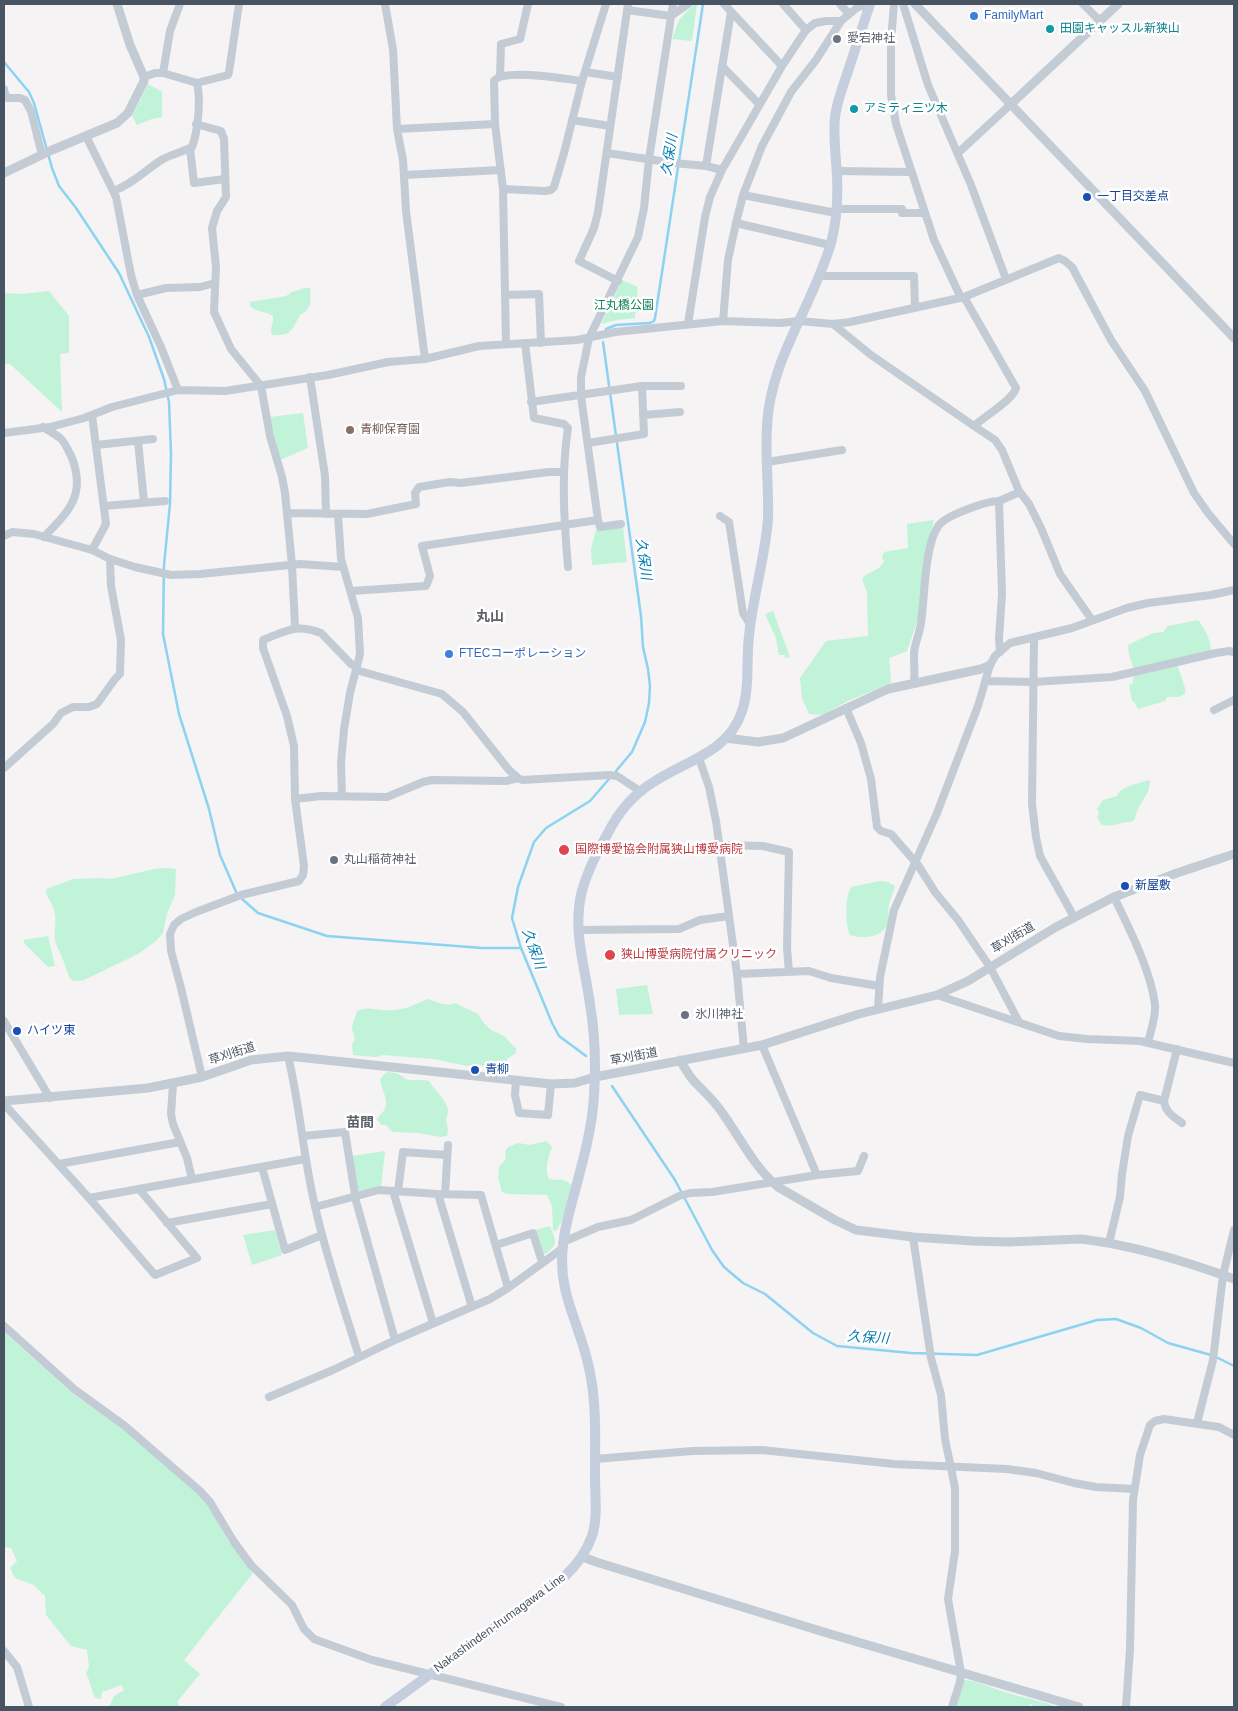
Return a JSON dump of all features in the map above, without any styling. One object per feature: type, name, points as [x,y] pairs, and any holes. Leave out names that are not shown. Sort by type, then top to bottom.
[{"type":"main road","name":"Nakashinden-Irumagawa Line","points":[[385,1707],[564,1578],[583,1557],[592,1535],[594,1525],[595,1423],[591,1376],[564,1289],[562,1274],[563,1245],[593,1116],[596,1058],[593,1024],[578,930],[581,895],[609,830],[631,800],[640,791],[669,772],[714,749],[735,726],[742,712],[746,690],[750,624],[767,523],[767,426],[771,392],[781,360],[830,245],[837,211],[836,116],[842,89],[870,4]]},
{"type":"street","points":[[4,173],[117,123],[124,118],[144,81],[144,77],[130,45],[117,4]]},
{"type":"street","points":[[162,73],[170,31],[180,4]]},
{"type":"street","points":[[144,77],[155,73],[162,73],[197,83],[229,74],[239,4]]},
{"type":"street","points":[[385,4],[393,49],[406,211],[425,359]]},
{"type":"street","points":[[500,76],[501,44],[520,40],[528,4]]},
{"type":"street","points":[[503,189],[551,190],[554,187],[582,81],[606,4]]},
{"type":"street","points":[[622,524],[600,527],[598,520],[581,396],[581,377],[589,338],[638,237],[644,208],[649,159],[673,4]]},
{"type":"street","points":[[618,281],[579,261],[594,228],[628,7],[671,16],[688,4]]},
{"type":"street","points":[[724,4],[782,66]]},
{"type":"street","points":[[782,4],[806,30]]},
{"type":"street","points":[[840,4],[849,14]]},
{"type":"street","points":[[723,321],[728,260],[736,224],[743,195],[762,146],[791,92],[816,60],[841,21],[858,7],[870,4]]},
{"type":"street","points":[[894,4],[891,40],[891,95],[896,124],[910,172],[934,240],[963,298],[1016,388],[1015,393],[1008,400],[974,426]]},
{"type":"street","points":[[903,4],[928,85],[958,152],[1006,279]]},
{"type":"street","points":[[916,4],[1234,338]]},
{"type":"street","points":[[1083,4],[1100,21]]},
{"type":"street","points":[[958,152],[1115,5]]},
{"type":"street","points":[[706,166],[731,12]]},
{"type":"street","points":[[688,324],[705,216],[710,197],[722,170],[782,66],[806,30],[826,21],[841,21]]},
{"type":"street","points":[[722,66],[760,104]]},
{"type":"street","points":[[585,72],[618,77]]},
{"type":"street","points":[[506,344],[503,189],[495,124],[494,82],[500,76],[523,74],[582,81]]},
{"type":"street","points":[[113,191],[128,185],[161,160],[193,145],[199,96],[197,83]]},
{"type":"street","points":[[4,89],[8,98],[25,100],[47,153]]},
{"type":"street","points":[[572,120],[610,126]]},
{"type":"street","points":[[196,124],[222,131],[224,139],[226,197],[217,212],[212,228],[215,283],[213,308],[215,317],[231,349],[261,386],[270,436],[282,477],[292,565],[295,627]]},
{"type":"street","points":[[398,129],[495,124]]},
{"type":"street","points":[[86,136],[113,191],[137,295],[161,346],[176,391]]},
{"type":"street","points":[[190,148],[194,183],[225,179]]},
{"type":"street","points":[[607,152],[722,170]]},
{"type":"street","points":[[404,175],[501,170]]},
{"type":"street","points":[[837,171],[910,172]]},
{"type":"street","points":[[743,195],[837,211],[902,209],[902,213],[925,213]]},
{"type":"street","points":[[736,224],[830,245]]},
{"type":"street","points":[[4,433],[50,427],[112,407],[165,393],[176,391],[225,391],[261,386],[328,375],[388,362],[425,359],[479,346],[541,343],[589,338],[615,332],[723,321],[780,324],[799,321],[833,324],[879,317],[963,298],[1056,259],[1065,261],[1072,267],[1111,340],[1145,391],[1194,493],[1234,544]]},
{"type":"street","points":[[818,276],[914,276],[915,308]]},
{"type":"street","points":[[137,295],[166,288],[200,287],[215,283]]},
{"type":"street","points":[[506,294],[539,294],[541,343]]},
{"type":"street","points":[[833,324],[871,355],[995,440],[1002,450],[1020,492],[1029,504],[1041,528],[1060,574],[1092,620]]},
{"type":"street","points":[[526,343],[534,418],[564,424],[568,428],[564,472],[568,567]]},
{"type":"street","points":[[310,377],[325,476],[326,514]]},
{"type":"street","points":[[588,443],[644,434],[642,386]]},
{"type":"street","points":[[531,402],[642,386],[680,386]]},
{"type":"street","points":[[643,415],[680,412]]},
{"type":"street","points":[[92,415],[106,524],[92,550]]},
{"type":"street","points":[[43,427],[61,438],[69,452],[74,464],[78,490],[61,519],[44,537]]},
{"type":"street","points":[[96,445],[153,439]]},
{"type":"street","points":[[138,441],[144,502]]},
{"type":"street","points":[[767,462],[842,450]]},
{"type":"street","points":[[287,513],[367,514],[416,504],[416,493],[419,487],[432,484],[461,483],[564,472]]},
{"type":"street","points":[[914,684],[916,643],[921,625],[929,552],[936,531],[940,524],[948,518],[1020,492]]},
{"type":"street","points":[[999,500],[1002,594],[1000,652]]},
{"type":"street","points":[[104,506],[165,501]]},
{"type":"street","points":[[338,514],[343,566],[352,591],[358,618],[360,654],[344,729],[341,763],[342,796]]},
{"type":"street","points":[[720,516],[729,522],[743,613],[750,624]]},
{"type":"street","points":[[352,591],[426,586],[430,576],[422,546],[598,520]]},
{"type":"street","points":[[4,536],[12,532],[21,532],[44,537],[92,550],[110,559],[160,574],[171,575],[300,564],[343,566]]},
{"type":"street","points":[[4,768],[53,724],[61,713],[73,707],[97,704],[120,674],[121,640],[111,586],[110,559]]},
{"type":"street","points":[[878,1009],[879,986],[894,910],[940,805],[978,706],[990,665],[995,656],[1010,643],[1034,638],[1127,608],[1234,590]]},
{"type":"street","points":[[202,1077],[171,951],[170,934],[174,925],[181,919],[239,896],[299,881],[303,875],[304,866],[295,799],[295,758],[292,734],[263,640],[295,627],[321,632],[356,668],[442,694],[463,712],[509,770],[522,780],[610,775],[617,776],[640,791]]},
{"type":"street","points":[[1034,638],[1032,804],[1038,848],[1048,872],[1074,917]]},
{"type":"street","points":[[986,680],[1033,682],[1112,677],[1216,653],[1234,652]]},
{"type":"street","points":[[725,738],[758,742],[783,738],[883,691],[981,669],[990,665]]},
{"type":"street","points":[[1214,710],[1234,700]]},
{"type":"street","points":[[846,708],[861,743],[871,779],[877,827],[881,831],[890,834],[915,861],[990,967],[1019,1022]]},
{"type":"street","points":[[699,758],[709,788],[720,845],[737,974],[744,1049]]},
{"type":"street","points":[[295,799],[321,796],[387,797],[432,780],[506,781],[518,778]]},
{"type":"street","points":[[720,845],[763,846],[790,852],[787,948],[790,972]]},
{"type":"street","name":"草刈街道","points":[[4,1103],[173,1084],[202,1077],[251,1060],[288,1056],[551,1084],[575,1083],[595,1077],[744,1049],[878,1009],[937,995],[968,981],[1074,917],[1114,897],[1234,854]]},
{"type":"street","points":[[1114,897],[1143,960],[1153,994],[1154,1016],[1148,1042]]},
{"type":"street","points":[[578,930],[679,930],[700,920],[729,916]]},
{"type":"street","points":[[737,974],[809,971],[831,978],[879,986]]},
{"type":"street","points":[[937,995],[1058,1036],[1087,1040],[1148,1042],[1234,1063]]},
{"type":"street","points":[[4,1021],[50,1098]]},
{"type":"street","points":[[762,1045],[817,1175]]},
{"type":"street","points":[[1177,1049],[1164,1106],[1182,1123]]},
{"type":"street","points":[[288,1056],[315,1207],[359,1357]]},
{"type":"street","points":[[680,1060],[691,1078],[723,1113],[760,1170],[772,1182],[809,1206],[856,1230],[913,1237],[1008,1242],[1081,1239],[1146,1251],[1234,1279]]},
{"type":"street","points":[[516,1080],[515,1095],[519,1113],[548,1115],[551,1084]]},
{"type":"street","points":[[173,1084],[171,1114],[173,1124],[187,1158],[192,1179]]},
{"type":"street","points":[[1109,1243],[1120,1197],[1128,1136],[1140,1095],[1164,1101]]},
{"type":"street","points":[[4,1103],[155,1275],[197,1258],[139,1189]]},
{"type":"street","points":[[303,1136],[345,1132],[355,1196],[370,1256],[395,1340]]},
{"type":"street","points":[[59,1164],[180,1142]]},
{"type":"street","points":[[448,1145],[441,1194],[472,1307]]},
{"type":"street","points":[[432,1323],[395,1191],[403,1152],[447,1156]]},
{"type":"street","points":[[269,1397],[432,1323],[490,1299],[508,1288],[563,1245],[598,1227],[631,1220],[679,1196],[690,1193],[712,1192],[858,1170],[864,1156]]},
{"type":"street","points":[[89,1198],[305,1159]]},
{"type":"street","points":[[262,1167],[285,1250],[322,1235]]},
{"type":"street","points":[[315,1207],[379,1190],[481,1195],[508,1288]]},
{"type":"street","points":[[167,1223],[272,1204]]},
{"type":"street","points":[[1197,1423],[1213,1360],[1223,1275],[1234,1230]]},
{"type":"street","points":[[496,1245],[533,1234],[542,1262]]},
{"type":"street","points":[[913,1237],[931,1358],[940,1394],[945,1439],[955,1488],[955,1552],[948,1599],[961,1673],[952,1707]]},
{"type":"street","points":[[4,1326],[74,1389],[125,1426],[200,1491],[210,1502],[234,1542],[251,1565],[292,1605],[304,1629],[314,1639],[372,1660],[561,1707]]},
{"type":"street","points":[[1126,1707],[1130,1649],[1134,1489],[1140,1455],[1150,1425],[1155,1421],[1164,1419],[1225,1429],[1234,1435]]},
{"type":"street","points":[[595,1458],[692,1451],[762,1450],[861,1461],[1007,1468],[1096,1487],[1134,1489]]},
{"type":"street","points":[[583,1557],[820,1631],[1079,1707]]},
{"type":"street","points":[[4,1651],[17,1667],[29,1707]]},
{"type":"green space","points":[[694,4],[697,4],[692,41],[672,39],[679,20]]},
{"type":"green space","points":[[148,84],[162,92],[162,117],[137,125],[132,116]]},
{"type":"green space","name":"江丸橋公園","points":[[622,280],[638,287],[635,318],[601,324]]},
{"type":"green space","points":[[305,288],[310,288],[309,307],[300,315],[292,329],[284,335],[272,335],[273,316],[250,306],[250,302],[286,296]]},
{"type":"green space","points":[[49,291],[69,316],[69,353],[60,354],[62,412],[10,364],[4,364],[4,293],[21,294]]},
{"type":"green space","points":[[303,413],[308,448],[280,460],[270,417]]},
{"type":"green space","points":[[934,520],[926,552],[918,619],[907,651],[889,658],[891,683],[848,701],[823,715],[809,714],[802,698],[800,678],[826,641],[868,636],[867,592],[862,580],[864,576],[879,568],[884,562],[882,557],[884,552],[908,548],[907,524]]},
{"type":"green space","points":[[623,527],[627,562],[592,565],[591,549],[596,530]]},
{"type":"green space","points":[[773,611],[790,657],[785,658],[785,655],[779,655],[776,638],[765,614]]},
{"type":"green space","points":[[1198,620],[1210,642],[1211,651],[1176,661],[1185,688],[1185,694],[1179,697],[1167,697],[1165,701],[1138,709],[1132,701],[1129,685],[1133,683],[1135,675],[1128,645],[1153,633],[1163,632],[1168,626]]},
{"type":"green space","points":[[1147,780],[1150,781],[1146,796],[1138,809],[1135,819],[1131,822],[1112,825],[1101,824],[1097,817],[1099,813],[1097,809],[1103,800],[1117,796],[1126,787]]},
{"type":"green space","points":[[166,868],[176,869],[175,895],[167,914],[163,933],[156,941],[138,954],[84,980],[71,980],[55,942],[55,914],[46,889],[73,879],[111,879]]},
{"type":"green space","points":[[880,881],[888,882],[895,886],[889,904],[888,922],[885,929],[872,936],[860,937],[850,935],[846,911],[851,887]]},
{"type":"green space","points":[[48,936],[55,966],[48,967],[23,940]]},
{"type":"green space","points":[[647,985],[653,1014],[619,1015],[616,989]]},
{"type":"green space","points":[[428,999],[445,1004],[455,1003],[478,1014],[491,1030],[504,1036],[516,1049],[516,1053],[507,1059],[505,1065],[485,1067],[477,1064],[467,1066],[434,1059],[353,1055],[352,1044],[354,1038],[352,1026],[357,1011],[368,1008],[397,1010]]},
{"type":"green space","points":[[387,1072],[397,1073],[409,1080],[429,1081],[448,1108],[446,1120],[447,1136],[393,1132],[386,1125],[381,1125],[377,1119],[385,1109],[386,1102],[380,1079]]},
{"type":"green space","points":[[546,1141],[552,1147],[547,1167],[549,1179],[564,1180],[571,1185],[562,1221],[556,1231],[553,1230],[552,1206],[547,1195],[508,1194],[502,1192],[498,1177],[499,1167],[506,1159],[505,1151],[508,1147],[518,1143],[530,1145]]},
{"type":"green space","points":[[385,1151],[381,1187],[360,1191],[357,1189],[352,1156]]},
{"type":"green space","points":[[550,1226],[555,1244],[546,1254],[542,1253],[535,1230]]},
{"type":"green space","points":[[275,1230],[282,1255],[252,1265],[243,1235]]},
{"type":"green space","points":[[4,1332],[73,1394],[123,1428],[207,1502],[228,1541],[253,1573],[184,1660],[200,1674],[177,1702],[180,1707],[109,1707],[114,1696],[124,1690],[121,1685],[102,1692],[101,1699],[95,1698],[86,1674],[89,1667],[87,1650],[71,1646],[46,1615],[45,1596],[34,1585],[15,1578],[10,1568],[17,1561],[11,1548],[4,1547]]},
{"type":"green space","points":[[964,1680],[1046,1703],[1052,1705],[1052,1707],[1036,1707],[1030,1704],[1028,1707],[956,1707]]},
{"type":"waterway","name":"久保川","points":[[606,329],[616,325],[650,323],[655,318],[703,4]]},
{"type":"waterway","points":[[4,62],[29,92],[59,186],[76,208],[119,273],[149,337],[164,379],[169,402],[171,454],[170,504],[164,565],[163,634],[179,714],[209,809],[220,855],[237,894]]},
{"type":"waterway","name":"久保川","points":[[603,342],[641,616],[643,647],[650,686],[645,722],[632,752],[616,771]]},
{"type":"waterway","name":"久保川","points":[[586,1056],[559,1036],[552,1023],[521,948],[512,918],[518,887],[534,842],[546,828],[590,801],[609,779]]},
{"type":"waterway","points":[[241,898],[258,913],[327,936],[482,948],[521,948]]},
{"type":"waterway","name":"久保川","points":[[612,1086],[675,1180],[712,1250],[724,1267],[743,1283],[765,1294],[813,1333],[837,1346],[911,1353],[977,1355],[1097,1320],[1116,1319],[1141,1328],[1168,1343],[1211,1355]]},
{"type":"waterway","name":"久保川","points":[[1216,1357],[1234,1366]]},
{"type":"place","name":"FamilyMart","points":[[974,16]]},
{"type":"place","name":"田園キャッスル新狭山","points":[[1050,29]]},
{"type":"place","name":"愛宕神社","points":[[837,39]]},
{"type":"place","name":"アミティ三ツ木","points":[[854,109]]},
{"type":"place","name":"一丁目交差点","points":[[1087,197]]},
{"type":"place","name":"青柳保育園","points":[[350,430]]},
{"type":"place","name":"FTECコーポレーション","points":[[449,654]]},
{"type":"place","name":"国際博愛協会附属狭山博愛病院","points":[[564,850]]},
{"type":"place","name":"丸山稲荷神社","points":[[334,860]]},
{"type":"place","name":"新屋敷","points":[[1125,886]]},
{"type":"place","name":"狭山博愛病院付属クリニック","points":[[610,955]]},
{"type":"place","name":"氷川神社","points":[[685,1015]]},
{"type":"place","name":"ハイツ東","points":[[17,1031]]},
{"type":"place","name":"青柳","points":[[475,1070]]},
{"type":"district","name":"丸山","points":[[490,617]]},
{"type":"district","name":"苗間","points":[[360,1123]]}]
